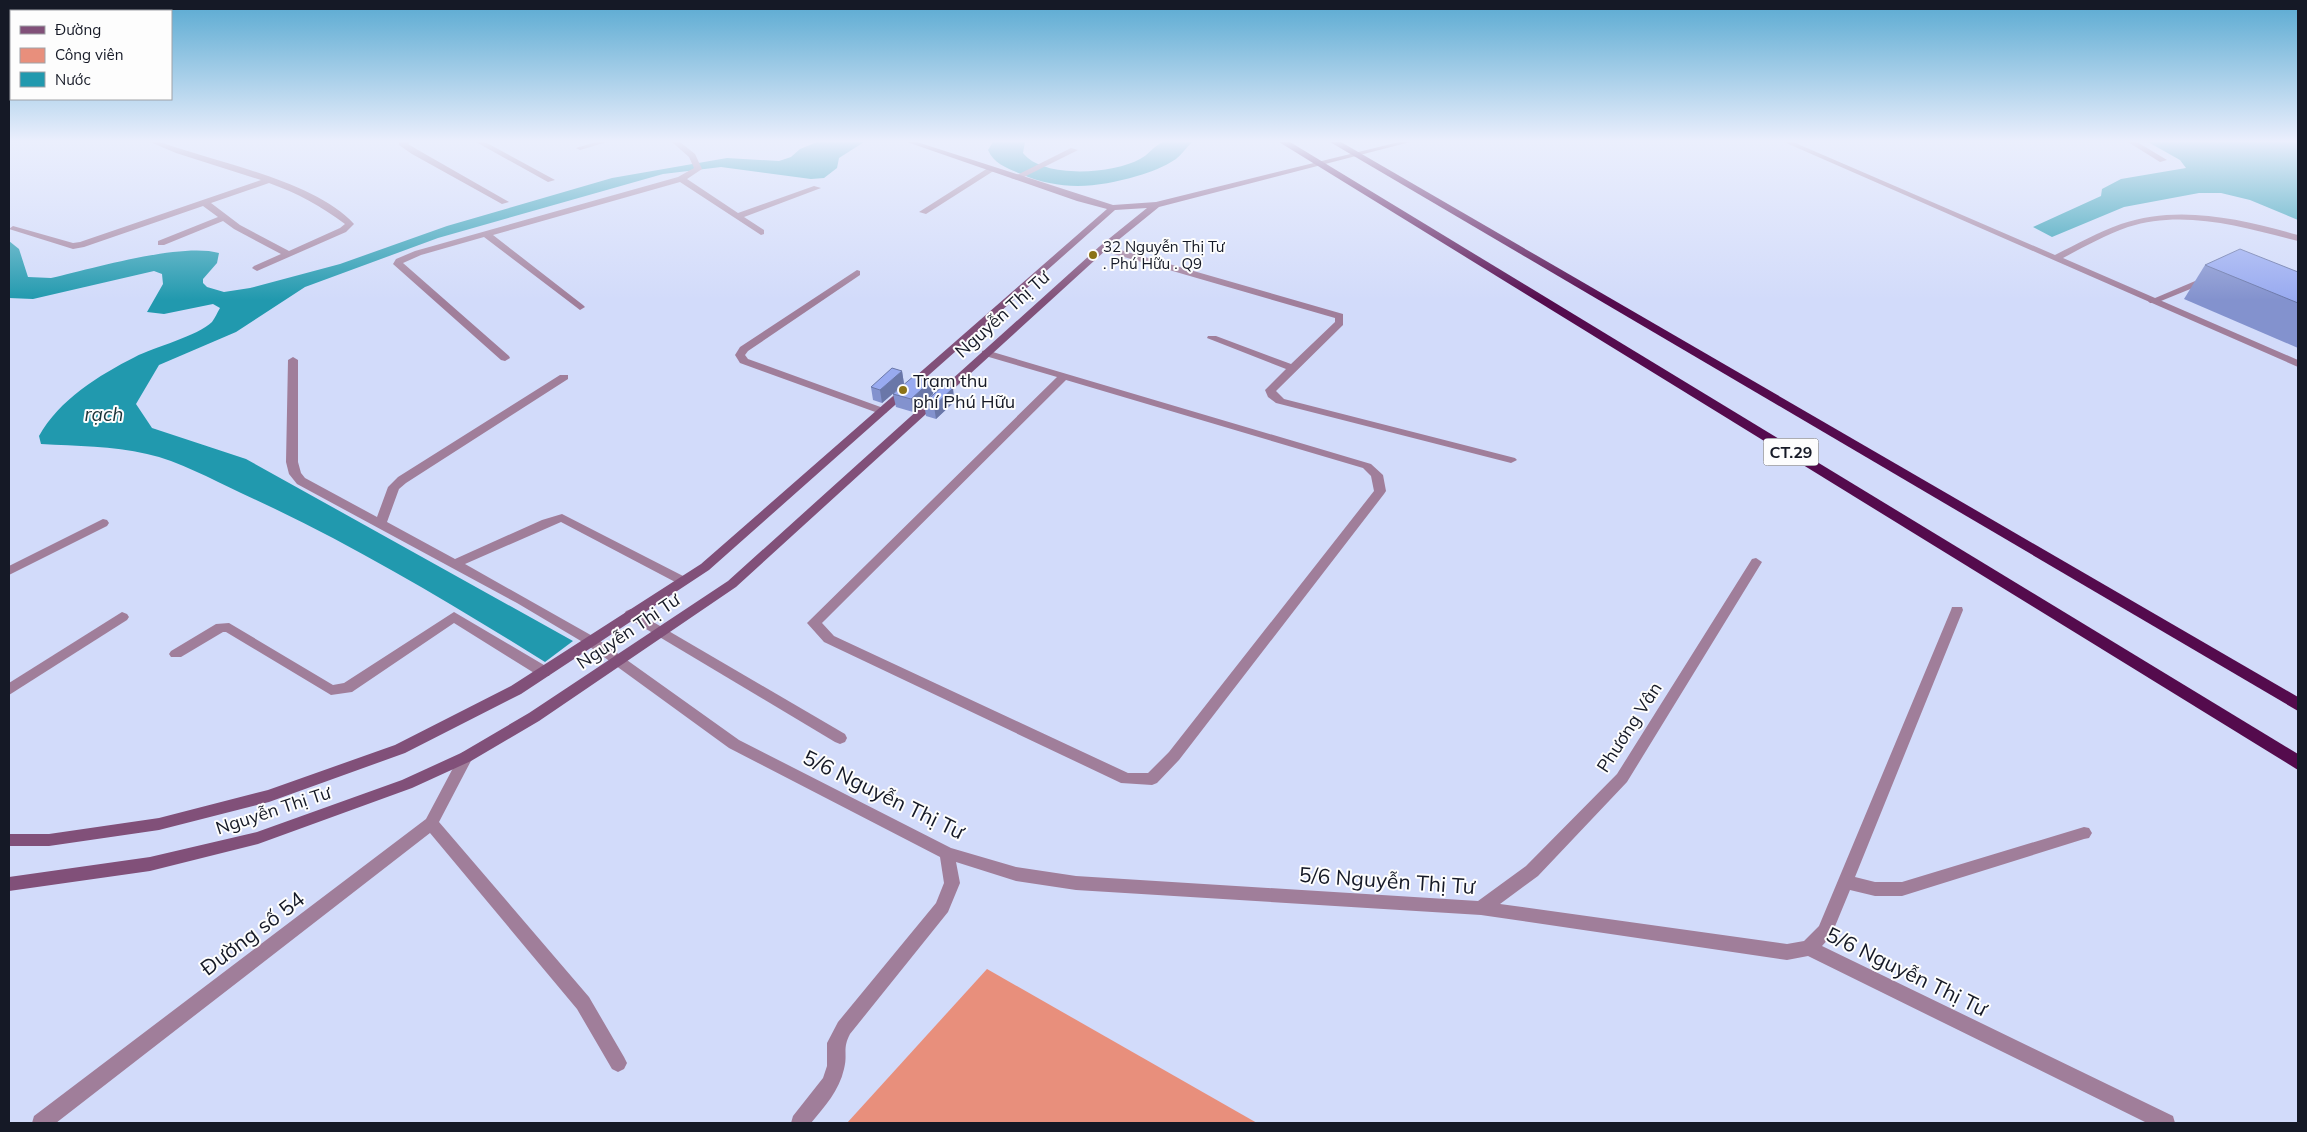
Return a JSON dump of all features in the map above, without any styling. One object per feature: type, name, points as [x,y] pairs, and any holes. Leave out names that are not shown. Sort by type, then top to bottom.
[{"type":"highway","name":"CT.29","points":[[1370,195],[2298,763]]},
{"type":"highway","name":"CT.29","points":[[1425,195],[2298,705]]},
{"type":"street","points":[[13,229],[73,246],[91,242],[228,195]]},
{"type":"street","points":[[257,268],[343,230],[350,224],[340,215],[302,195]]},
{"type":"street","points":[[492,195],[505,202]]},
{"type":"street","points":[[504,358],[398,264],[407,257],[625,195]]},
{"type":"street","points":[[705,195],[761,232]]},
{"type":"street","points":[[738,216],[798,195]]},
{"type":"street","points":[[923,212],[951,195]]},
{"type":"street","points":[[1070,195],[1113,208],[1156,205],[1196,195]]},
{"type":"street","points":[[1910,195],[2298,364]]},
{"type":"street","points":[[205,203],[258,239],[288,254]]},
{"type":"street","name":"Nguyễn Thị Tư","points":[[9,884],[150,864],[258,838],[407,784],[466,757],[534,717],[732,584],[1103,248],[1156,205]]},
{"type":"street","name":"Nguyễn Thị Tư","points":[[9,840],[49,840],[159,824],[269,796],[400,750],[516,690],[705,567],[1113,208]]},
{"type":"street","points":[[161,243],[225,217]]},
{"type":"street","points":[[2056,258],[2116,228],[2136,222],[2161,218],[2192,218],[2246,225],[2298,238]]},
{"type":"street","points":[[486,234],[580,307]]},
{"type":"street","points":[[1103,248],[1340,316],[1340,322],[1270,390],[1272,395],[1280,401],[1511,460]]},
{"type":"street","points":[[857,273],[744,348],[740,355],[744,361],[882,411]]},
{"type":"street","points":[[2153,301],[2211,277],[2217,278]]},
{"type":"street","points":[[1212,338],[1293,368]]},
{"type":"street","points":[[986,353],[1064,376],[1366,466],[1377,475],[1380,491],[1174,756],[1152,780],[1126,779],[829,639],[814,623],[1064,376]]},
{"type":"street","name":"5/6 Nguyễn Thị Tư","points":[[293,360],[292,462],[294,474],[301,481],[522,600],[591,641],[734,744],[947,853],[1016,874],[1076,883],[1481,908],[1787,952],[1809,948],[2166,1123]]},
{"type":"street","points":[[380,525],[394,487],[402,480],[564,377]]},
{"type":"street","points":[[455,564],[546,523],[562,518],[683,581]]},
{"type":"street","points":[[9,571],[103,523]]},
{"type":"street","name":"Phương Vân","points":[[1481,908],[1532,871],[1622,778],[1756,562]]},
{"type":"street","points":[[1809,948],[1825,931],[1847,882],[1957,610]]},
{"type":"street","points":[[631,614],[840,738]]},
{"type":"street","points":[[9,690],[122,617]]},
{"type":"street","points":[[176,654],[222,627],[229,628],[331,690],[340,690],[347,688],[454,617],[544,672]]},
{"type":"street","name":"Đường số 54","points":[[41,1123],[432,823],[466,757]]},
{"type":"street","points":[[432,823],[583,1004],[618,1063]]},
{"type":"street","points":[[1847,882],[1875,889],[1902,889],[2084,833]]},
{"type":"street","points":[[800,1123],[831,1083],[836,1066],[836,1043],[844,1028],[942,907],[952,883],[947,853]]},
{"type":"green space","points":[[987,969],[1257,1123],[847,1123]]},
{"type":"water","name":"rạch","points":[[554,195],[590,195],[438,238],[305,287],[236,332],[159,365],[136,404],[152,428],[246,459],[573,641],[545,662],[434,594],[358,551],[207,476],[147,454],[121,449],[41,444],[39,436],[47,423],[69,400],[94,380],[143,353],[197,332],[212,322],[220,308],[213,304],[164,314],[147,312],[163,284],[162,274],[154,271],[33,299],[9,298],[9,241],[19,249],[28,277],[51,278],[136,258],[183,251],[219,253],[217,263],[203,279],[203,283],[207,287],[224,292],[250,288],[340,264],[447,226]]},
{"type":"water","points":[[2189,195],[2124,207],[2052,237],[2033,227],[2101,196]]},
{"type":"water","points":[[2229,195],[2298,195],[2298,220],[2250,200]]},
{"type":"building","points":[[2240,249],[2298,272],[2298,303],[2205,265]]},
{"type":"building","points":[[892,368],[902,371],[880,390],[871,387]]},
{"type":"building","points":[[915,375],[931,381],[911,399],[893,394]]},
{"type":"building","points":[[944,385],[953,388],[934,406],[924,403]]},
{"type":"place","name":"32 Nguyễn Thị Tư . Phú Hữu . Q9","points":[[1093,255]]},
{"type":"place","name":"Trạm thu phí Phú Hữu","points":[[903,390]]}]
